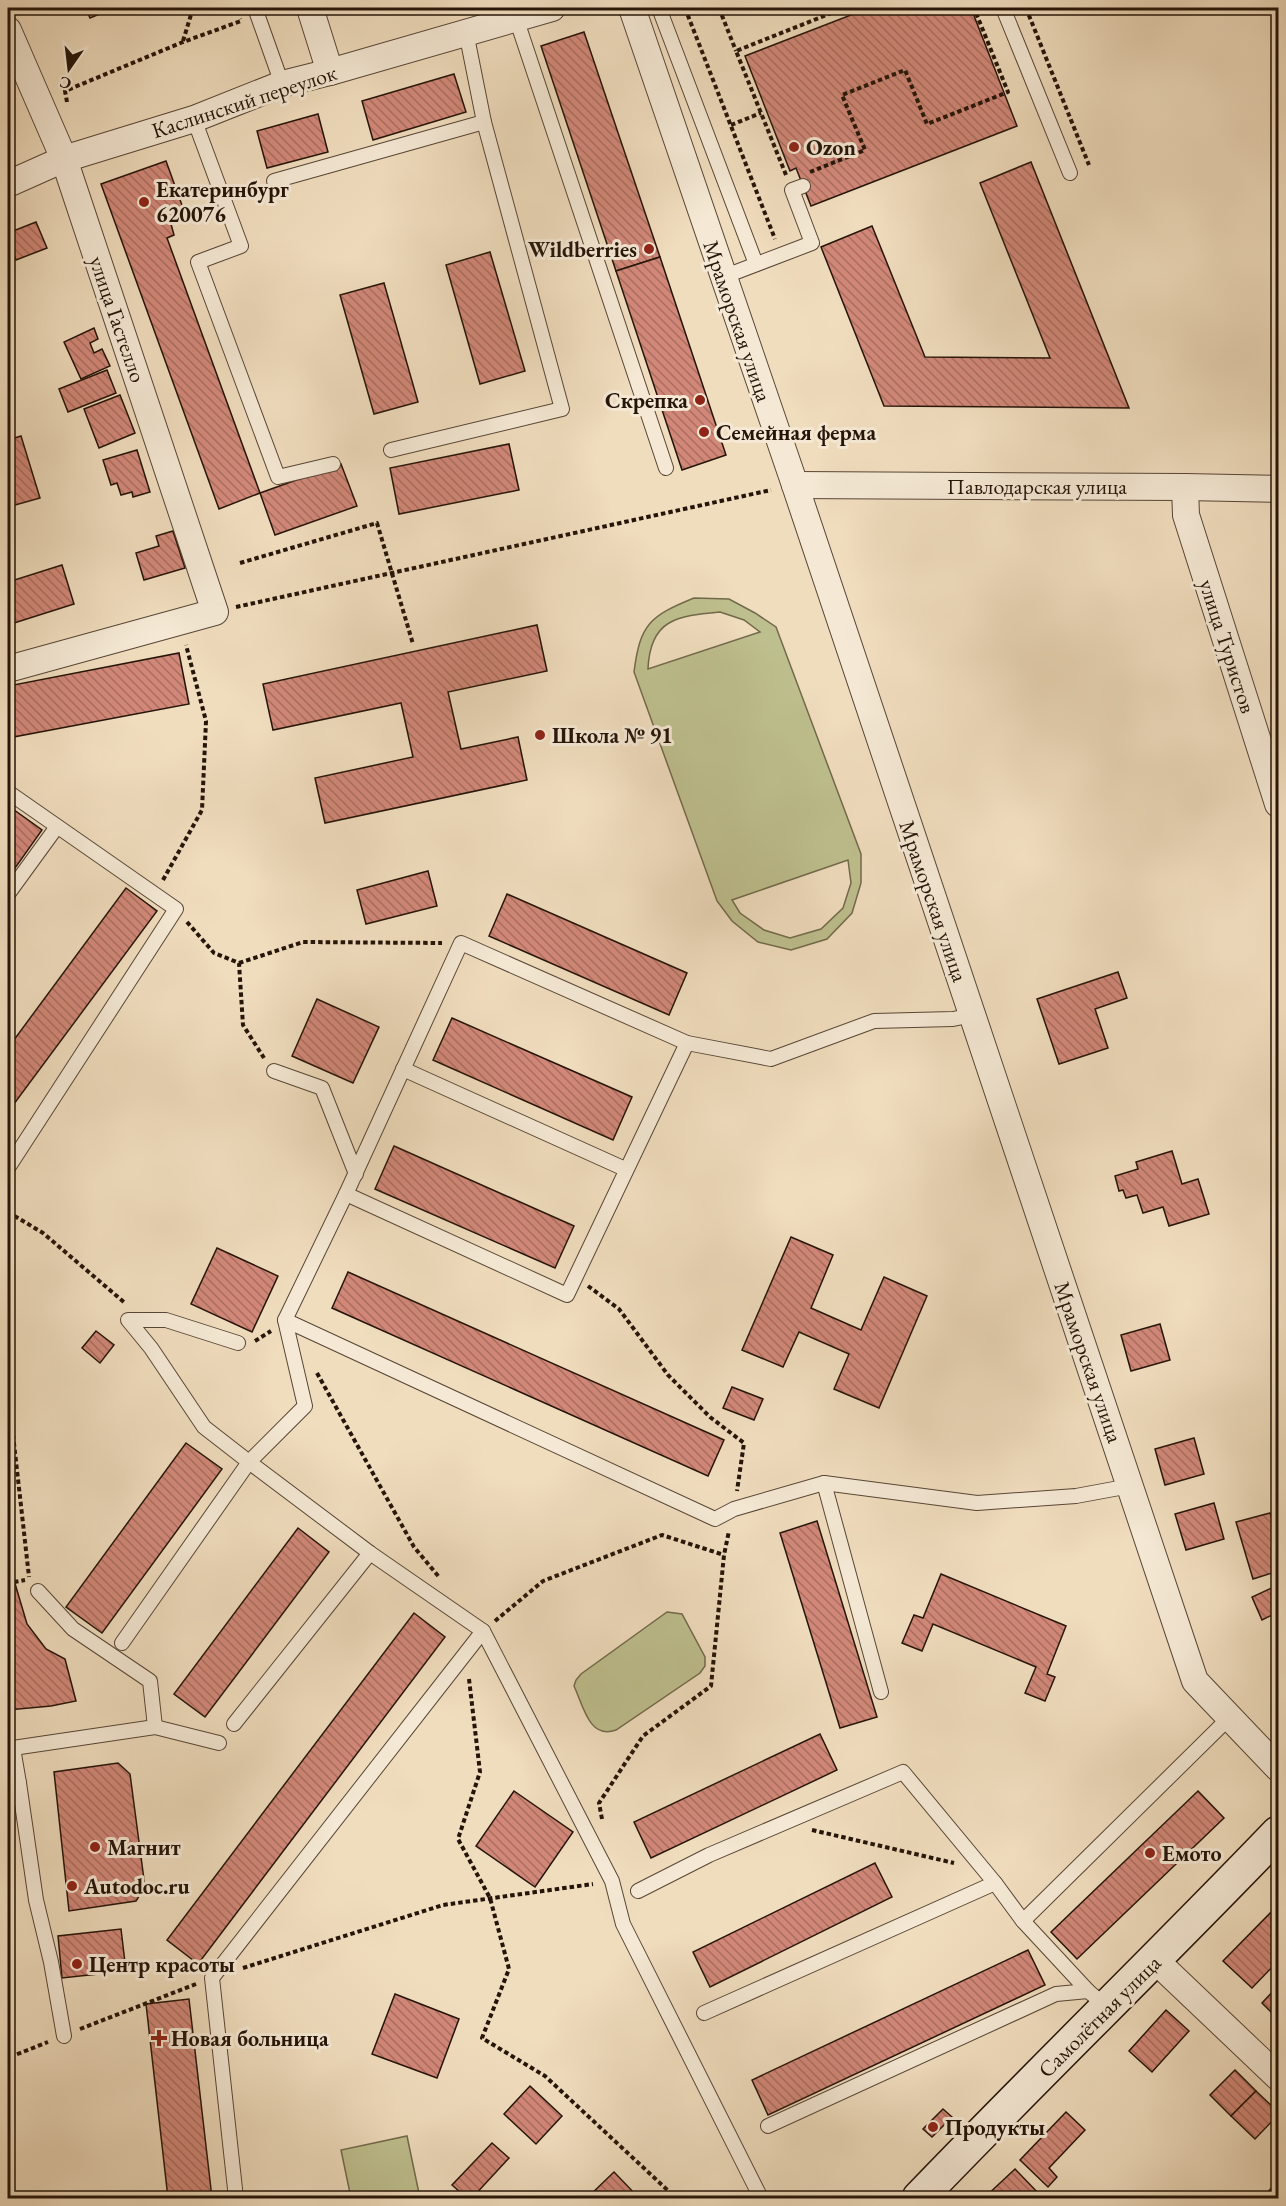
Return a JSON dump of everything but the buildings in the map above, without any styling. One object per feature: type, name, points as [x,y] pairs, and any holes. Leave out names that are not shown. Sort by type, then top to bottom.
[{"type":"main road","name":"Самолётная улица","points":[[919,2199],[1097,2000],[1155,1960],[1278,1833]]},
{"type":"street","points":[[310,8],[330,72]]},
{"type":"street","name":"Каслинский переулок","points":[[8,184],[64,159],[194,119],[282,84],[552,8]]},
{"type":"street","name":"Мраморская улица","points":[[632,8],[795,485],[1195,1681],[1278,1768]]},
{"type":"street","name":"улица Гастелло","points":[[8,30],[64,159],[215,612]]},
{"type":"street","name":"Павлодарская улица","points":[[795,485],[1278,489]]},
{"type":"street","name":"улица Туристов","points":[[1185,487],[1186,515],[1278,804]]},
{"type":"street","points":[[8,669],[215,612]]},
{"type":"street","points":[[1155,1960],[1278,2077]]},
{"type":"lane","points":[[255,8],[282,84]]},
{"type":"lane","points":[[659,8],[756,264]]},
{"type":"lane","points":[[1003,8],[1070,173]]},
{"type":"lane","points":[[516,18],[666,468]]},
{"type":"lane","points":[[391,450],[562,409],[484,122],[466,32]]},
{"type":"lane","points":[[194,119],[241,246],[198,262],[278,477],[333,464]]},
{"type":"lane","points":[[274,182],[484,122]]},
{"type":"lane","points":[[723,277],[812,243],[792,190],[801,181]]},
{"type":"lane","points":[[8,792],[56,828],[176,909],[8,1168]]},
{"type":"lane","points":[[8,894],[56,828]]},
{"type":"lane","points":[[122,1643],[249,1462],[305,1406],[285,1320],[356,1174],[461,943],[687,1043],[771,1059],[874,1021],[953,1019],[973,1015]]},
{"type":"lane","points":[[346,1194],[567,1295],[625,1169],[687,1043]]},
{"type":"lane","points":[[403,1069],[625,1169]]},
{"type":"lane","points":[[274,1071],[322,1088],[356,1174]]},
{"type":"lane","points":[[243,1341],[166,1320],[128,1320],[151,1348],[204,1427],[370,1553],[483,1631],[612,1881],[623,1924],[762,2199]]},
{"type":"lane","points":[[285,1320],[715,1519],[734,1509],[824,1483],[977,1503],[1076,1496],[1130,1486]]},
{"type":"lane","points":[[824,1483],[881,1692]]},
{"type":"lane","points":[[234,1724],[370,1553]]},
{"type":"lane","points":[[38,1591],[72,1629],[150,1681],[155,1728]]},
{"type":"lane","points":[[236,2199],[212,1978],[483,1631]]},
{"type":"lane","points":[[1023,1921],[1230,1717]]},
{"type":"lane","points":[[64,2036],[51,1962],[13,1784],[13,1748],[155,1728],[219,1743]]},
{"type":"lane","points":[[638,1891],[709,1855],[903,1772],[995,1883],[1023,1921],[1097,2000]]},
{"type":"lane","points":[[704,2013],[995,1883]]},
{"type":"lane","points":[[768,2126],[1056,1994],[1097,2000]]},
{"type":"path","points":[[183,42],[193,8]]},
{"type":"path","points":[[685,8],[781,255]]},
{"type":"path","points":[[719,8],[789,180]]},
{"type":"path","points":[[736,51],[844,8]]},
{"type":"path","points":[[801,181],[865,150],[843,95],[905,70],[927,124],[1008,92],[974,8]]},
{"type":"path","points":[[1026,8],[1089,165]]},
{"type":"path","points":[[64,91],[183,42],[241,21],[238,14]]},
{"type":"path","points":[[731,125],[761,113]]},
{"type":"path","points":[[215,612],[795,485]]},
{"type":"path","points":[[240,563],[378,523],[413,644]]},
{"type":"path","points":[[155,895],[202,810],[206,721],[185,640],[178,622]]},
{"type":"path","points":[[176,909],[214,953],[239,963],[303,942],[461,943]]},
{"type":"path","points":[[239,963],[243,1025],[274,1071]]},
{"type":"path","points":[[8,1212],[43,1233],[124,1303],[134,1304]]},
{"type":"path","points":[[576,1276],[619,1309],[668,1375],[710,1417],[744,1443],[734,1509],[724,1554],[711,1686],[643,1736],[599,1803],[603,1825]]},
{"type":"path","points":[[243,1341],[256,1342],[285,1320]]},
{"type":"path","points":[[312,1363],[414,1547],[442,1581]]},
{"type":"path","points":[[8,1390],[29,1579],[38,1591]]},
{"type":"path","points":[[483,1631],[543,1581],[662,1535],[724,1554]]},
{"type":"path","points":[[465,1653],[480,1772],[458,1839],[490,1898],[509,1969],[482,2038],[545,2076],[676,2199]]},
{"type":"path","points":[[806,1829],[956,1864],[978,1889]]},
{"type":"path","points":[[10,2058],[212,1978],[443,1905],[612,1881]]},
{"type":"green space","points":[[694,598],[729,599],[776,627],[861,854],[861,883],[852,913],[827,939],[791,950],[758,942],[732,921],[717,901],[634,672],[640,643],[650,624],[667,610]],"holes":[[[720,612],[744,620],[760,632],[648,669],[650,652],[660,630],[679,619]],[[848,860],[851,883],[843,908],[821,929],[790,938],[764,930],[740,913],[732,900]]]},
{"type":"green space","points":[[667,1612],[682,1614],[705,1657],[705,1666],[700,1673],[616,1730],[607,1732],[599,1730],[588,1719],[584,1711],[574,1686],[576,1680],[581,1674]]},
{"type":"green space","points":[[407,2136],[420,2198],[351,2198],[341,2150]]},
{"type":"place","name":"Ozon","points":[[794,147]]},
{"type":"place","name":"Екатеринбург 620076","points":[[144,202]]},
{"type":"place","name":"Wildberries","points":[[649,249]]},
{"type":"place","name":"Скрепка","points":[[700,400]]},
{"type":"place","name":"Семейная ферма","points":[[704,432]]},
{"type":"place","name":"Школа № 91","points":[[540,735]]},
{"type":"place","name":"Магнит","points":[[95,1847]]},
{"type":"place","name":"Емото","points":[[1150,1853]]},
{"type":"place","name":"Autodoc.ru","points":[[72,1886]]},
{"type":"place","name":"Центр красоты","points":[[77,1964]]},
{"type":"place","name":"Новая больница","points":[[159,2038]]},
{"type":"place","name":"Продукты","points":[[933,2127]]}]
